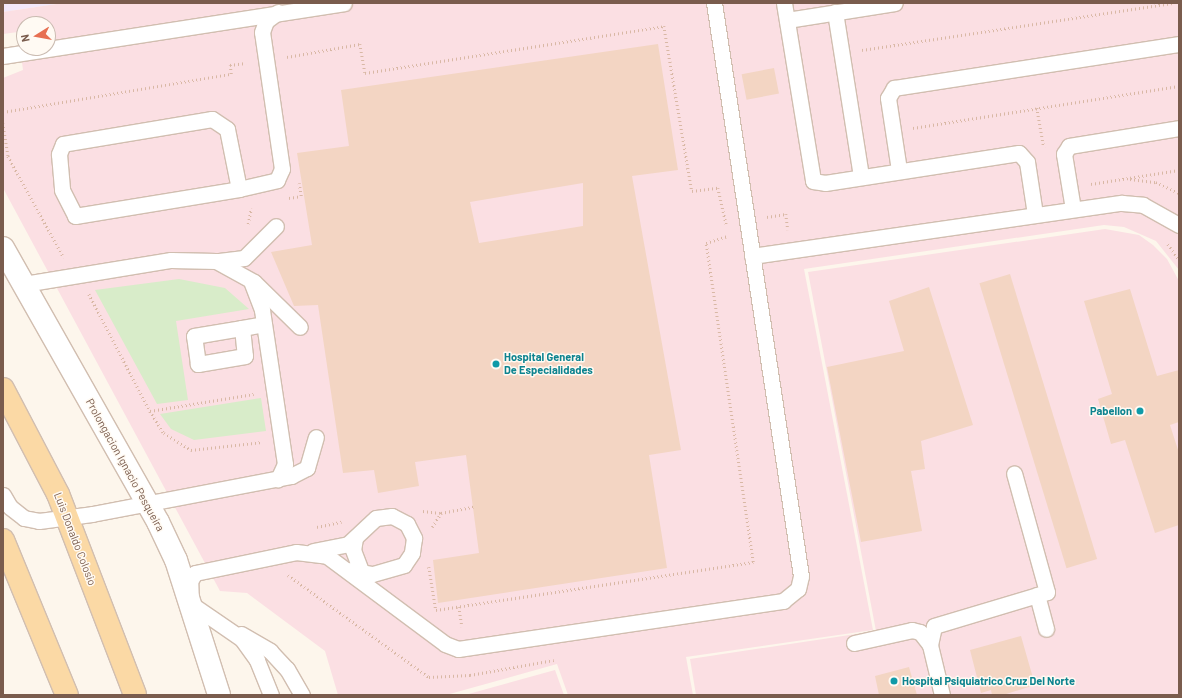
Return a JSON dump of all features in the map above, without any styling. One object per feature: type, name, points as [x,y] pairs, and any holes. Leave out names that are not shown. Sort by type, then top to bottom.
[{"type":"main road","name":"Luis Donaldo Colosio","points":[[3,389],[58,494],[135,695]]},
{"type":"main road","points":[[3,540],[67,695]]},
{"type":"street","name":"Prolongacion Ignacio Pesqueira","points":[[3,248],[146,501],[176,560],[219,695]]},
{"type":"lane","points":[[3,56],[244,17],[344,3]]},
{"type":"lane","points":[[308,551],[327,556],[446,644],[458,649],[793,597],[801,576],[714,3]]},
{"type":"lane","points":[[784,3],[810,174],[819,184],[899,170],[1019,153],[1027,162],[1035,214]]},
{"type":"lane","points":[[787,20],[895,3]]},
{"type":"lane","points":[[262,32],[266,20],[278,12]]},
{"type":"lane","points":[[835,12],[861,176]]},
{"type":"lane","points":[[239,189],[227,129],[212,119],[63,144],[59,154],[62,190],[75,216],[239,189],[277,180],[282,169],[262,32],[256,22],[244,17]]},
{"type":"lane","points":[[899,170],[888,98],[894,88],[1179,44]]},
{"type":"lane","points":[[1073,209],[1064,154],[1069,146],[1179,128]]},
{"type":"lane","points":[[752,256],[1035,214],[1122,203],[1143,205],[1179,226]]},
{"type":"lane","points":[[24,284],[170,260],[216,261],[244,258],[276,226]]},
{"type":"lane","points":[[216,261],[249,279],[283,307],[300,327]]},
{"type":"lane","points":[[249,279],[258,297],[264,324],[285,464],[278,479]]},
{"type":"lane","points":[[242,328],[264,324]]},
{"type":"lane","points":[[3,495],[10,507],[24,518],[39,521],[67,518],[146,501],[278,479],[307,468],[316,437]]},
{"type":"lane","points":[[854,644],[1047,592],[1014,473]]},
{"type":"lane","points":[[302,695],[287,669],[270,651],[191,604],[190,581],[202,568],[337,547],[355,538],[376,518],[392,516],[408,524],[414,538],[412,554],[404,565],[389,572],[361,572],[346,569]]},
{"type":"lane","points":[[355,538],[353,550],[361,572],[369,586]]},
{"type":"lane","points":[[1037,595],[1046,629]]},
{"type":"lane","points":[[942,621],[930,635],[930,646],[942,695]]},
{"type":"lane","points":[[225,624],[242,639],[257,660],[271,695]]},
{"type":"lane","points":[[902,630],[920,632],[930,646]]},
{"type":"path","points":[[839,33],[858,30],[861,51],[1172,3]]},
{"type":"path","points":[[3,112],[231,74],[230,65],[360,44],[365,73],[664,26],[692,191],[718,188],[728,238],[706,243],[753,562],[436,610],[428,565]]},
{"type":"path","points":[[1037,108],[1179,86]]},
{"type":"path","points":[[1069,188],[1179,170]]},
{"type":"path","points":[[1121,179],[1156,182],[1179,193]]},
{"type":"path","points":[[724,224],[786,214],[792,249]]},
{"type":"path","points":[[85,286],[150,411],[164,433],[191,450],[268,441]]},
{"type":"path","points":[[150,411],[259,394]]},
{"type":"path","points":[[430,535],[441,513],[473,507]]},
{"type":"shaded area","points":[[3,3],[63,3],[3,12]]},
{"type":"shaded area","points":[[63,3],[1179,3],[1179,270],[1156,241],[1124,227],[1104,225],[804,269],[873,630],[686,657],[693,695],[568,695],[557,664],[446,695],[338,695],[325,651],[247,593],[220,591],[3,188],[3,78],[23,70],[21,56],[56,56],[56,16],[16,16],[16,32],[3,34],[3,12]]},
{"type":"shaded area","points":[[1105,229],[1139,235],[1153,245],[1167,259],[1179,281],[1179,695],[696,695],[690,659],[876,631],[808,272]]},
{"type":"shaded area","points":[[555,670],[564,695],[465,695]]},
{"type":"green space","points":[[179,279],[225,288],[249,309],[176,321],[188,400],[157,404],[95,290]]},
{"type":"green space","points":[[261,398],[266,431],[194,440],[171,429],[160,414]]},
{"type":"building","name":"Hospital General De Especialidades","points":[[658,44],[678,170],[632,176],[681,450],[649,455],[667,568],[438,603],[433,560],[479,553],[466,455],[415,462],[419,486],[378,493],[374,470],[343,473],[318,305],[294,306],[271,252],[312,245],[297,153],[349,146],[341,90]],"holes":[[[583,183],[583,226],[479,243],[470,202]]]},
{"type":"building","points":[[774,68],[779,94],[747,100],[742,74]]},
{"type":"building","points":[[1010,274],[1097,559],[1067,568],[979,283]]},
{"type":"building","points":[[929,287],[973,425],[921,441],[925,469],[911,471],[922,531],[861,542],[827,367],[904,351],[889,301]]},
{"type":"building","name":"Pabellon","points":[[1130,289],[1157,376],[1179,370],[1179,422],[1170,425],[1179,453],[1179,525],[1155,533],[1125,440],[1111,444],[1098,399],[1112,394],[1084,301]]},
{"type":"building","points":[[1021,636],[1035,685],[1003,695],[992,695],[991,690],[981,693],[970,650]]},
{"type":"building","name":"Hospital Psiquiatrico Cruz Del Norte","points":[[909,667],[917,695],[879,695],[875,676]]},
{"type":"place","name":"Hospital General De Especialidades","points":[[496,364]]},
{"type":"place","name":"Pabellon","points":[[1140,411]]},
{"type":"place","name":"Hospital Psiquiatrico Cruz Del Norte","points":[[894,681]]}]
